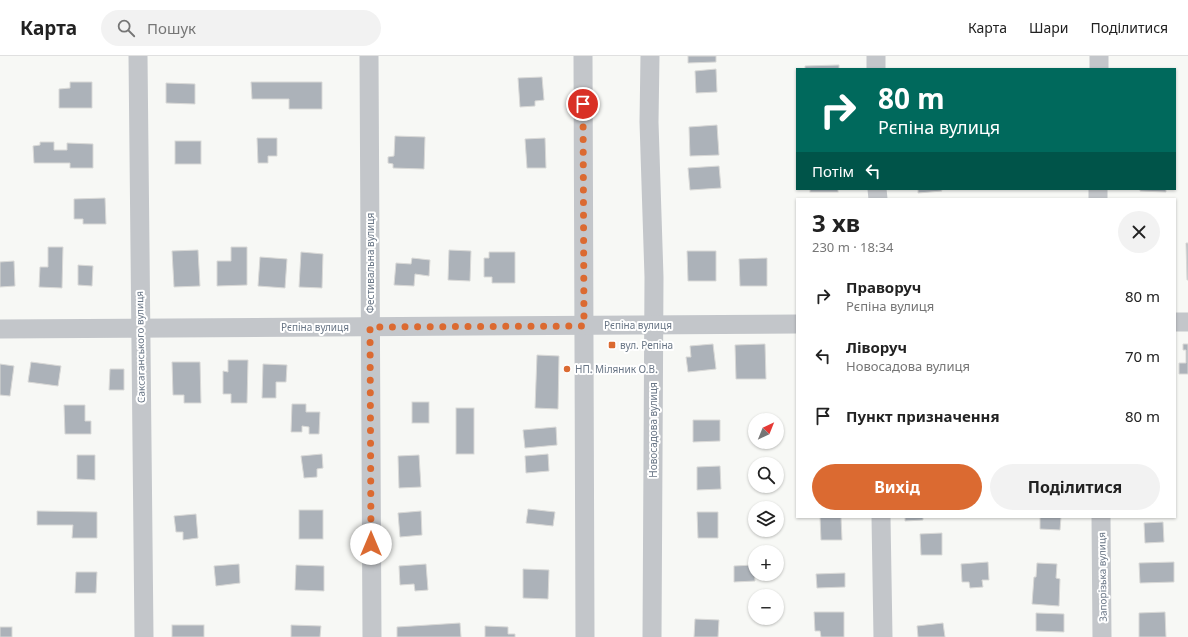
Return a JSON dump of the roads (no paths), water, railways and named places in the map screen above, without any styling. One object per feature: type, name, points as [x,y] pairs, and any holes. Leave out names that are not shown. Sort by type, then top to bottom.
[{"type":"street","name":"Саксаганського вулиця","points":[[138,56],[144,637]]},
{"type":"street","name":"Фестивальна вулиця","points":[[369,56],[372,637]]},
{"type":"street","points":[[583,56],[585,637]]},
{"type":"street","name":"Новосадова вулиця","points":[[650,56],[649,122],[654,277],[652,637]]},
{"type":"street","points":[[876,56],[876,68]]},
{"type":"street","points":[[1099,56],[1099,68]]},
{"type":"street","points":[[1176,322],[1188,322]]},
{"type":"street","name":"Рєпіна вулиця","points":[[0,329],[796,324]]},
{"type":"street","points":[[882,518],[883,637]]},
{"type":"street","name":"Запорізька вулиця","points":[[1101,518],[1102,637]]},
{"type":"place","name":"вул. Репіна","points":[[612,345]]},
{"type":"place","name":"НП. Міляник О.В.","points":[[567,369]]}]
